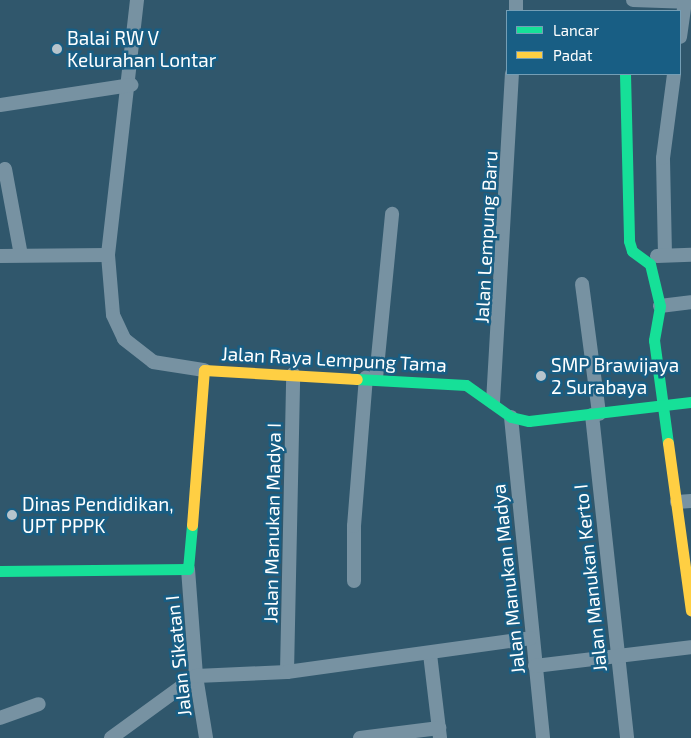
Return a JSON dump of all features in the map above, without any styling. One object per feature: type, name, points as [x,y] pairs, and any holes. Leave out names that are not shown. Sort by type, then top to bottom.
[{"type":"street","points":[[0,571],[188,569],[204,370],[153,362],[124,339],[113,315],[108,255],[131,85],[138,0]]},
{"type":"street","points":[[632,0],[688,2],[681,33]]},
{"type":"street","name":"Jalan Lempung Baru","points":[[493,402],[512,75]]},
{"type":"street","points":[[625,75],[623,131],[629,241],[653,273],[660,306],[654,333],[665,405],[684,501],[691,610]]},
{"type":"street","points":[[664,254],[663,158],[674,75]]},
{"type":"street","points":[[0,105],[131,85]]},
{"type":"street","points":[[5,169],[21,255]]},
{"type":"street","points":[[354,581],[354,526],[392,214]]},
{"type":"street","points":[[644,259],[664,254],[691,255]]},
{"type":"street","points":[[0,256],[108,255]]},
{"type":"street","name":"Jalan Manukan Kerto I","points":[[582,284],[617,655],[627,738]]},
{"type":"street","points":[[660,306],[691,302]]},
{"type":"street","name":"Jalan Raya Lempung Tama","points":[[204,370],[371,378],[466,385],[493,402],[511,417]]},
{"type":"street","name":"Jalan Manukan Madya I","points":[[286,672],[293,374]]},
{"type":"street","points":[[511,417],[551,420],[691,402]]},
{"type":"street","name":"Jalan Manukan Madya","points":[[511,417],[531,638],[543,738]]},
{"type":"street","name":"Jalan Sikatan I","points":[[188,569],[196,676],[206,738]]},
{"type":"street","points":[[111,738],[196,676],[286,672],[430,654],[531,638]]},
{"type":"street","points":[[535,666],[691,647]]},
{"type":"street","points":[[360,738],[439,733],[430,654]]},
{"type":"street","points":[[0,718],[39,704]]},
{"type":"traffic: fast","points":[[625,75],[629,241],[632,251],[650,264],[660,306],[654,340],[668,443]]},
{"type":"traffic: fast","points":[[357,379],[466,385],[511,417],[529,421],[691,402]]},
{"type":"traffic: fast","points":[[0,571],[188,569],[192,525]]},
{"type":"traffic: slow","points":[[192,525],[204,370],[357,379]]},
{"type":"traffic: slow","points":[[668,443],[691,610]]},
{"type":"place","name":"Balai RW V Kelurahan Lontar","points":[[57,49]]},
{"type":"place","name":"SMP Brawijaya 2 Surabaya","points":[[541,376]]},
{"type":"place","name":"Dinas Pendidikan, UPT PPPK","points":[[12,515]]}]
